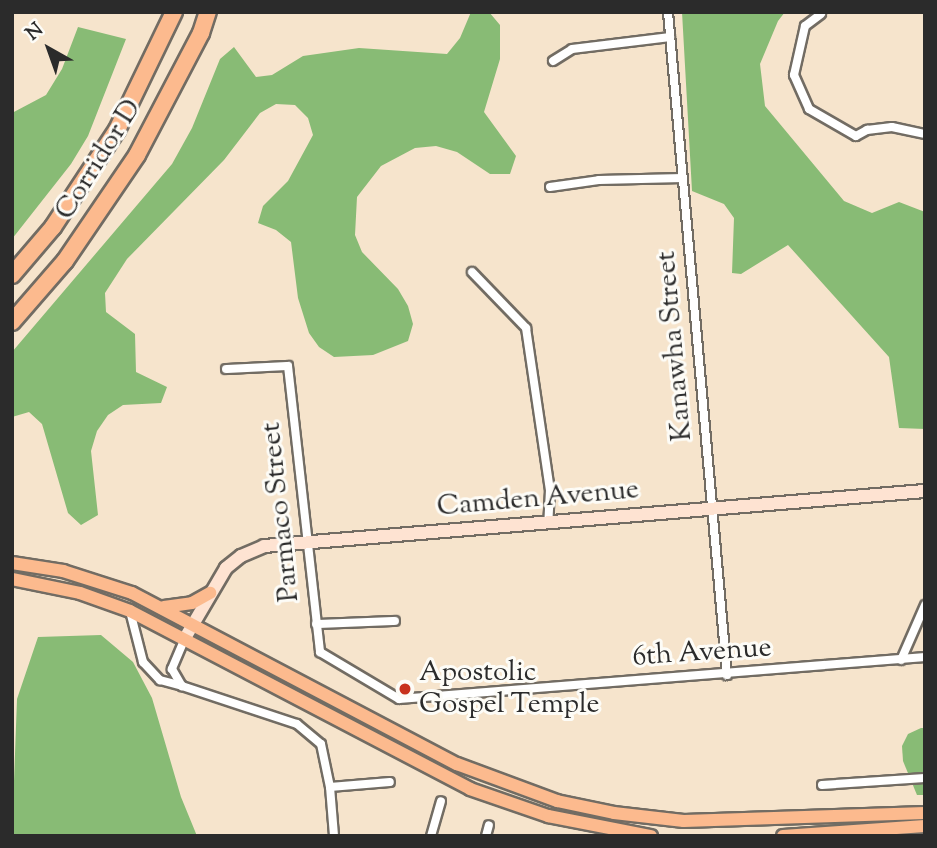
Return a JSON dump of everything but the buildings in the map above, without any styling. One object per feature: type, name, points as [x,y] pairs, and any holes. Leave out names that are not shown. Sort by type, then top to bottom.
[{"type":"highway","name":"Corridor D","points":[[12,275],[53,227],[117,130],[168,32],[174,12]]},
{"type":"highway","name":"Corridor D","points":[[12,321],[65,261],[137,155],[201,33],[208,12]]},
{"type":"main road","points":[[12,563],[79,575],[161,607],[449,760],[506,784],[557,801],[614,813],[684,821],[925,813]]},
{"type":"main road","points":[[12,579],[80,593],[130,611],[470,789],[548,816],[651,836]]},
{"type":"main road","points":[[161,607],[181,607],[210,593]]},
{"type":"main road","points":[[783,836],[925,826]]},
{"type":"street","name":"Kanawha Street","points":[[668,12],[727,675]]},
{"type":"street","points":[[821,14],[806,26],[794,75],[809,109],[856,136],[867,130],[892,127],[925,134]]},
{"type":"street","points":[[553,61],[572,49],[670,37]]},
{"type":"street","points":[[550,187],[599,180],[683,178]]},
{"type":"street","points":[[472,272],[526,328],[550,490],[548,523]]},
{"type":"street","name":"Parmaco Street","points":[[226,369],[288,366],[320,652],[399,699]]},
{"type":"street","name":"Camden Avenue","points":[[185,639],[226,568],[249,551],[264,547],[925,491]]},
{"type":"street","points":[[901,660],[925,605]]},
{"type":"street","points":[[130,611],[143,662],[160,680],[297,724],[321,744],[330,787],[334,836]]},
{"type":"street","points":[[316,624],[394,621]]},
{"type":"street","points":[[182,686],[172,669],[185,639]]},
{"type":"street","name":"6th Avenue","points":[[399,699],[727,675],[925,657]]},
{"type":"street","points":[[822,785],[925,778]]},
{"type":"street","points":[[330,787],[390,782]]},
{"type":"street","points":[[431,836],[441,801]]},
{"type":"street","points":[[486,836],[489,825]]},
{"type":"green space","points":[[471,12],[489,12],[500,25],[500,59],[484,112],[516,156],[510,174],[490,174],[457,152],[436,146],[415,148],[381,166],[357,197],[355,235],[362,252],[398,289],[408,306],[413,324],[408,341],[373,355],[334,357],[319,347],[309,333],[298,298],[291,242],[276,230],[258,223],[263,206],[288,181],[313,135],[308,118],[295,105],[276,104],[260,113],[224,160],[127,259],[105,293],[106,312],[135,334],[136,372],[167,387],[161,403],[123,405],[108,415],[97,431],[91,451],[98,515],[81,525],[68,513],[42,424],[29,412],[12,417],[12,352],[172,164],[192,128],[220,59],[234,47],[256,77],[272,75],[303,56],[359,48],[447,54],[460,38]]},
{"type":"green space","points":[[682,12],[785,12],[778,21],[760,64],[765,106],[844,201],[872,213],[899,202],[925,212],[925,429],[899,428],[889,357],[788,245],[741,274],[732,273],[734,218],[724,204],[692,191]]},
{"type":"green space","points":[[78,27],[126,39],[88,136],[71,164],[12,239],[12,113],[46,95],[62,69]]},
{"type":"green space","points":[[101,635],[133,662],[152,698],[181,797],[197,836],[12,836],[17,699],[38,637]]},
{"type":"green space","points":[[925,728],[925,795],[917,795],[903,761],[902,746],[908,734]]},
{"type":"place","name":"Apostolic Gospel Temple","points":[[405,689]]}]
